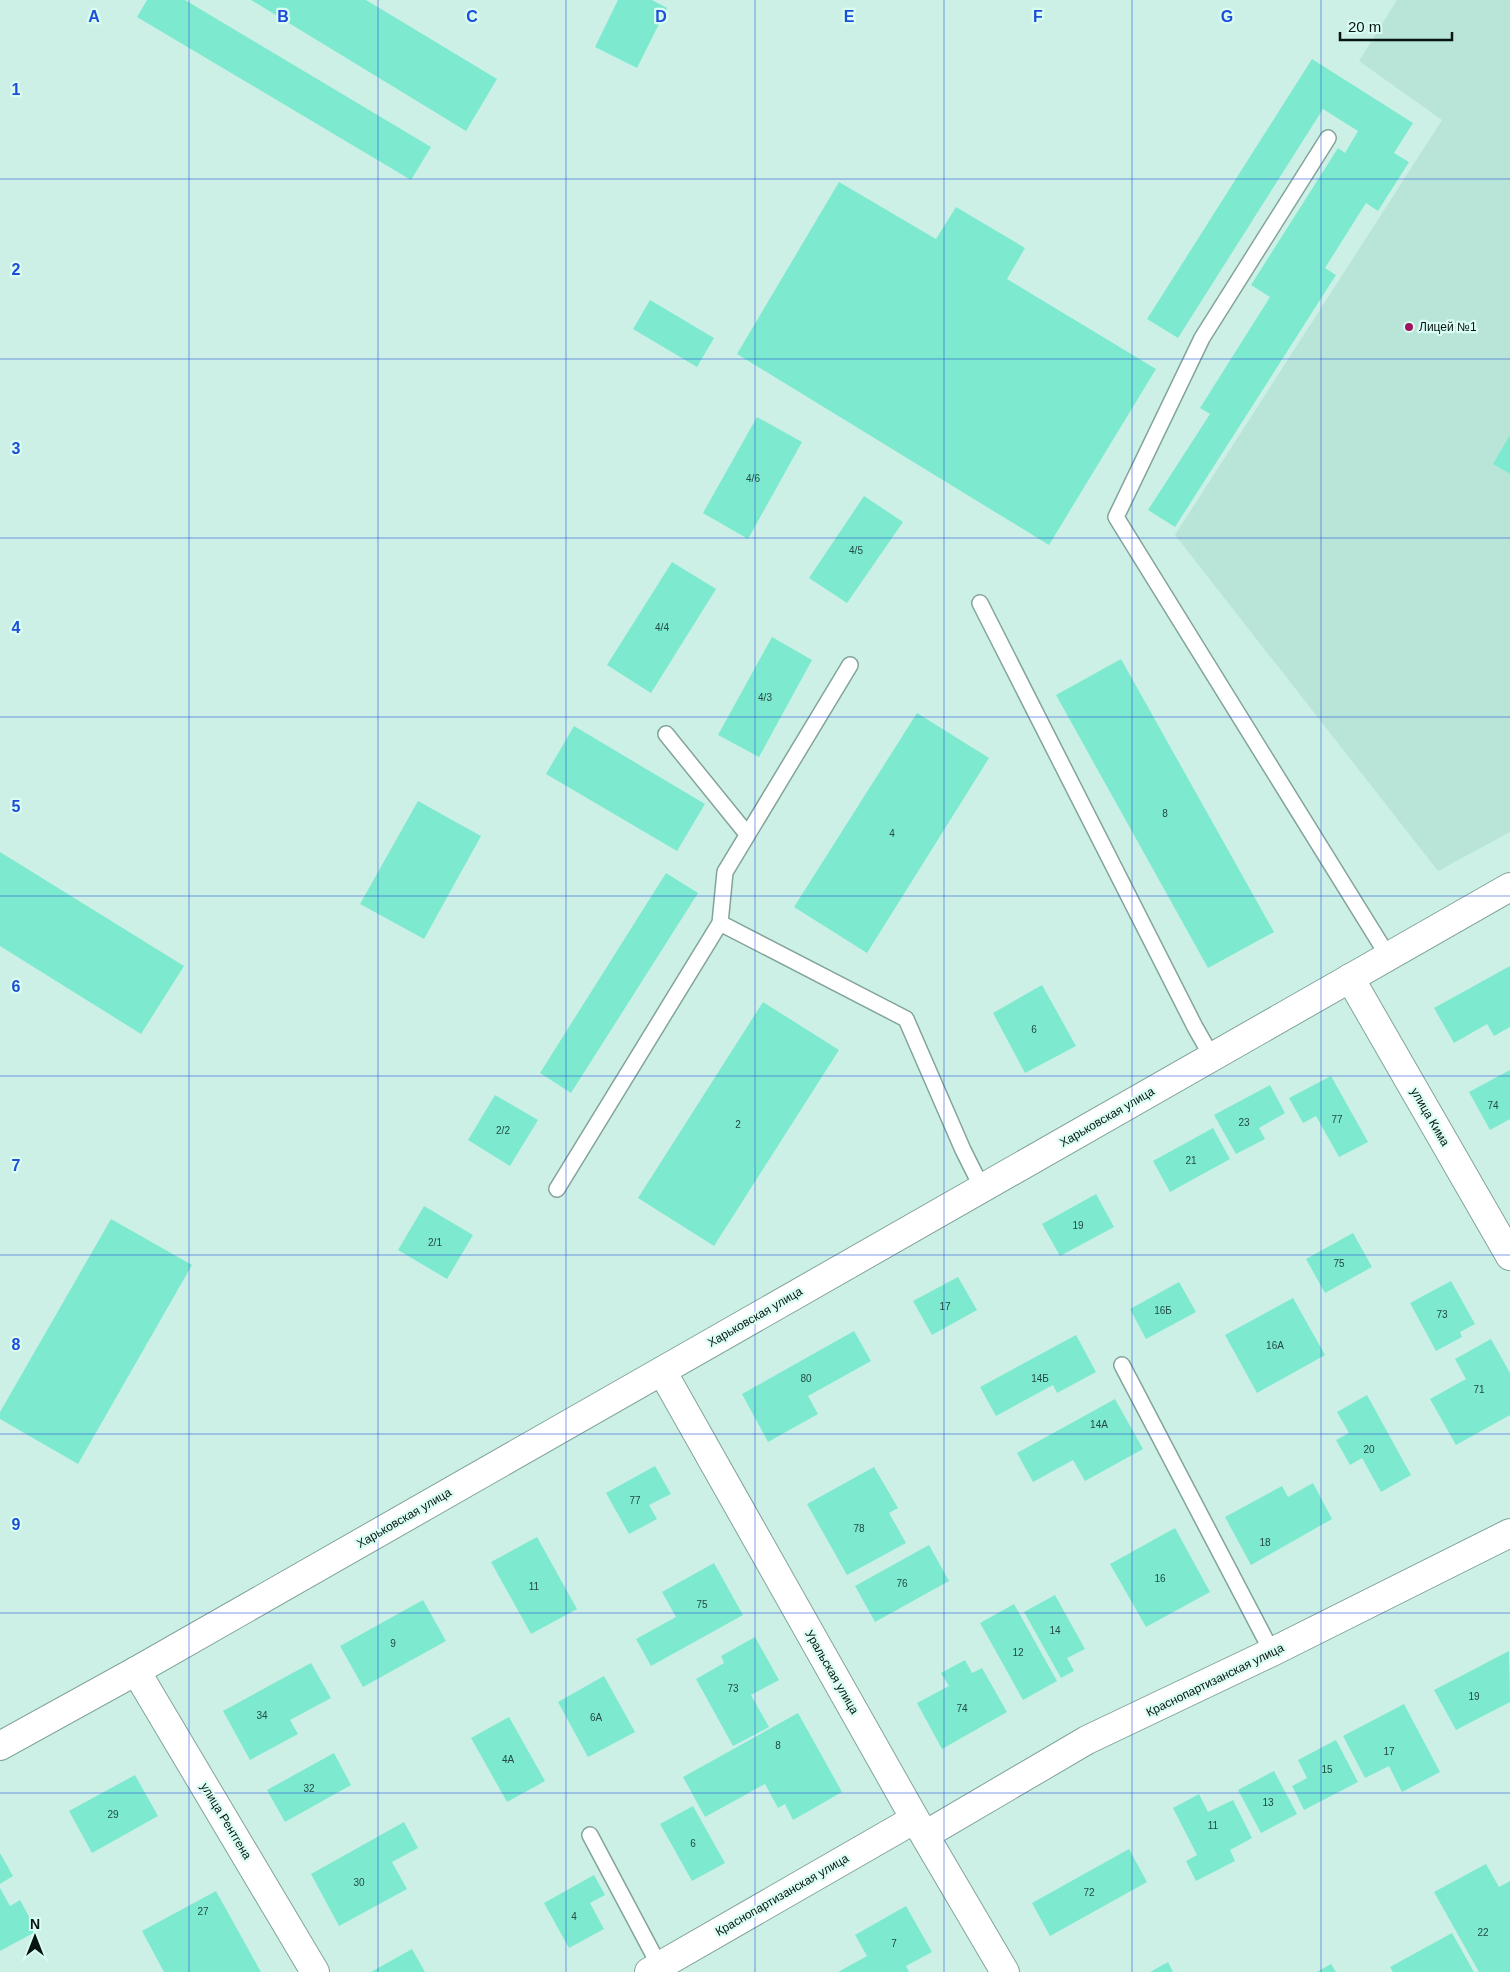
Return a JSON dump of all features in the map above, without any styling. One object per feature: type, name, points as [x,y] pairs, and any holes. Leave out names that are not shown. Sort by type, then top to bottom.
[{"type":"street","name":"Харьковская улица","points":[[0,1746],[136,1671],[1510,887]]},
{"type":"street","name":"улица Кима","points":[[1350,978],[1510,1256]]},
{"type":"street","name":"Уральская улица","points":[[662,1371],[920,1827],[1005,1972]]},
{"type":"street","name":"Краснопартизанская улица","points":[[654,1969],[1087,1740],[1272,1652],[1510,1533]]},
{"type":"street","name":"улица Рентгена","points":[[136,1671],[316,1972]]},
{"type":"lane","points":[[1328,138],[1202,338],[1116,517],[1388,956]]},
{"type":"lane","points":[[980,603],[1212,1057]]},
{"type":"lane","points":[[557,1189],[720,923],[725,872],[850,665]]},
{"type":"lane","points":[[666,734],[747,834]]},
{"type":"lane","points":[[720,923],[906,1019],[962,1150],[982,1188]]},
{"type":"lane","points":[[1122,1365],[1272,1652]]},
{"type":"lane","points":[[590,1835],[654,1969]]},
{"type":"shaded area","name":"Лицей №1","points":[[1397,0],[1510,0],[1510,832],[1438,871],[1175,535],[1442,120],[1359,61]]},
{"type":"building","points":[[147,0],[185,0],[431,147],[411,180],[137,17]]},
{"type":"building","points":[[251,0],[366,0],[497,79],[466,131]]},
{"type":"building","points":[[618,0],[652,0],[667,8],[637,68],[595,47]]},
{"type":"building","points":[[1312,59],[1413,123],[1394,153],[1409,162],[1378,211],[1366,203],[1325,268],[1336,275],[1175,527],[1148,510],[1210,414],[1200,408],[1270,297],[1251,285],[1338,148],[1345,153],[1358,131],[1323,109],[1178,338],[1147,319]]},
{"type":"building","points":[[839,182],[936,239],[956,207],[1025,248],[1007,279],[1156,369],[1049,545],[737,354]]},
{"type":"building","points":[[650,300],[714,338],[697,367],[633,329]]},
{"type":"building","points":[[757,417],[802,442],[748,539],[703,513]]},
{"type":"building","points":[[1510,435],[1510,474],[1493,464]]},
{"type":"building","points":[[864,496],[903,522],[847,603],[809,578]]},
{"type":"building","points":[[672,562],[716,589],[651,693],[607,665]]},
{"type":"building","points":[[772,637],[812,660],[759,757],[718,735]]},
{"type":"building","points":[[1121,659],[1274,932],[1208,968],[1056,695]]},
{"type":"building","points":[[917,713],[989,758],[867,953],[794,907]]},
{"type":"building","points":[[574,726],[705,804],[677,851],[546,774]]},
{"type":"building","points":[[418,801],[481,836],[424,939],[360,904]]},
{"type":"building","points":[[0,852],[184,966],[141,1034],[0,946]]},
{"type":"building","points":[[666,873],[698,893],[571,1093],[540,1073]]},
{"type":"building","points":[[1510,966],[1510,1027],[1494,1036],[1487,1024],[1454,1043],[1434,1008]]},
{"type":"building","points":[[1042,985],[1076,1046],[1025,1073],[993,1013]]},
{"type":"building","points":[[763,1002],[839,1050],[714,1246],[638,1198]]},
{"type":"building","points":[[1510,1070],[1510,1119],[1490,1130],[1469,1092]]},
{"type":"building","points":[[1331,1076],[1368,1142],[1339,1157],[1316,1116],[1303,1123],[1289,1098]]},
{"type":"building","points":[[1270,1085],[1285,1113],[1259,1128],[1265,1139],[1236,1154],[1214,1115]]},
{"type":"building","points":[[495,1095],[538,1120],[510,1166],[468,1140]]},
{"type":"building","points":[[1213,1128],[1230,1159],[1170,1192],[1153,1161]]},
{"type":"building","points":[[1096,1194],[1114,1227],[1060,1256],[1042,1224]]},
{"type":"building","points":[[424,1206],[473,1235],[447,1279],[398,1250]]},
{"type":"building","points":[[111,1219],[192,1265],[78,1464],[0,1419],[0,1412]]},
{"type":"building","points":[[1353,1233],[1372,1267],[1325,1293],[1306,1259]]},
{"type":"building","points":[[958,1277],[977,1310],[932,1335],[913,1301]]},
{"type":"building","points":[[1451,1281],[1475,1324],[1460,1332],[1462,1337],[1436,1351],[1410,1303]]},
{"type":"building","points":[[1179,1282],[1196,1312],[1146,1339],[1130,1309]]},
{"type":"building","points":[[1293,1298],[1325,1355],[1257,1393],[1225,1335]]},
{"type":"building","points":[[854,1331],[871,1361],[808,1396],[818,1414],[768,1442],[742,1394]]},
{"type":"building","points":[[1076,1335],[1096,1372],[1057,1393],[1053,1385],[996,1416],[980,1387]]},
{"type":"building","points":[[1491,1339],[1510,1373],[1510,1415],[1456,1445],[1430,1399],[1466,1379],[1455,1359]]},
{"type":"building","points":[[1367,1395],[1411,1475],[1381,1492],[1362,1458],[1350,1465],[1336,1440],[1349,1433],[1337,1412]]},
{"type":"building","points":[[1115,1399],[1143,1449],[1085,1481],[1073,1460],[1033,1482],[1017,1453]]},
{"type":"building","points":[[655,1466],[671,1494],[649,1505],[657,1519],[629,1534],[606,1493]]},
{"type":"building","points":[[874,1467],[898,1508],[889,1513],[906,1543],[847,1575],[807,1504]]},
{"type":"building","points":[[1313,1483],[1332,1519],[1251,1565],[1225,1517],[1282,1486],[1288,1497]]},
{"type":"building","points":[[1175,1528],[1210,1592],[1146,1627],[1110,1564]]},
{"type":"building","points":[[537,1537],[577,1609],[531,1634],[491,1562]]},
{"type":"building","points":[[929,1545],[949,1581],[875,1622],[855,1586]]},
{"type":"building","points":[[714,1563],[743,1615],[651,1666],[636,1639],[676,1617],[662,1592]]},
{"type":"building","points":[[1055,1595],[1085,1649],[1067,1658],[1074,1671],[1061,1678],[1024,1612]]},
{"type":"building","points":[[423,1600],[446,1641],[363,1687],[340,1646]]},
{"type":"building","points":[[1014,1604],[1057,1681],[1023,1700],[980,1623]]},
{"type":"building","points":[[755,1637],[779,1680],[751,1695],[769,1727],[733,1746],[696,1679],[724,1663],[721,1656]]},
{"type":"building","points":[[1509,1651],[1510,1702],[1456,1730],[1434,1690]]},
{"type":"building","points":[[965,1660],[972,1673],[982,1668],[1007,1712],[942,1749],[917,1703],[949,1686],[941,1673]]},
{"type":"building","points":[[311,1663],[331,1698],[290,1720],[298,1734],[250,1760],[223,1711]]},
{"type":"building","points":[[604,1676],[635,1732],[588,1757],[558,1702]]},
{"type":"building","points":[[1404,1704],[1440,1772],[1402,1792],[1389,1766],[1365,1778],[1343,1736]]},
{"type":"building","points":[[798,1713],[842,1792],[793,1820],[785,1804],[778,1808],[765,1784],[705,1817],[683,1777]]},
{"type":"building","points":[[509,1717],[545,1781],[507,1802],[471,1738]]},
{"type":"building","points":[[1336,1740],[1358,1782],[1304,1810],[1292,1786],[1307,1778],[1298,1760]]},
{"type":"building","points":[[334,1753],[351,1785],[285,1822],[267,1790]]},
{"type":"building","points":[[1274,1771],[1297,1814],[1261,1833],[1238,1790]]},
{"type":"building","points":[[135,1775],[158,1816],[92,1853],[69,1811]]},
{"type":"building","points":[[1199,1794],[1208,1812],[1233,1800],[1252,1838],[1230,1850],[1235,1861],[1196,1881],[1186,1861],[1197,1855],[1173,1808]]},
{"type":"building","points":[[693,1806],[725,1863],[692,1881],[660,1824]]},
{"type":"building","points":[[404,1822],[418,1848],[392,1862],[407,1889],[339,1926],[311,1874]]},
{"type":"building","points":[[1129,1849],[1147,1882],[1050,1936],[1032,1903]]},
{"type":"building","points":[[0,1853],[13,1876],[0,1884]]},
{"type":"building","points":[[1486,1864],[1499,1887],[1510,1881],[1510,1972],[1479,1972],[1434,1892]]},
{"type":"building","points":[[594,1875],[605,1895],[590,1903],[604,1929],[569,1948],[544,1903]]},
{"type":"building","points":[[0,1888],[10,1906],[20,1900],[37,1931],[0,1951]]},
{"type":"building","points":[[216,1891],[261,1972],[164,1972],[142,1931]]},
{"type":"building","points":[[906,1906],[932,1952],[906,1966],[909,1972],[838,1972],[867,1956],[855,1935]]},
{"type":"building","points":[[1452,1933],[1474,1972],[1393,1972],[1390,1967]]},
{"type":"building","points":[[412,1949],[425,1972],[371,1972]]},
{"type":"building","points":[[1168,1962],[1173,1972],[1150,1972]]},
{"type":"building","points":[[1331,1964],[1336,1972],[1317,1972]]},
{"type":"place","name":"Лицей №1","points":[[1409,327]]}]
